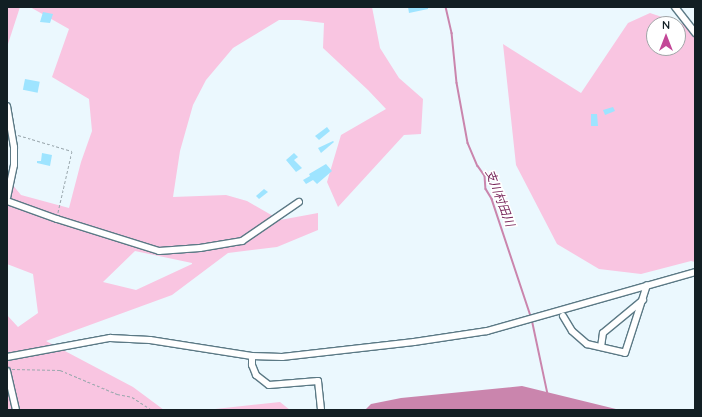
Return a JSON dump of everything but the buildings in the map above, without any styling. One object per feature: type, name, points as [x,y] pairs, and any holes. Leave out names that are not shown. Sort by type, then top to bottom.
[{"type":"street","points":[[675,7],[695,33]]},
{"type":"street","points":[[7,106],[14,147],[14,165],[7,197]]},
{"type":"street","points":[[7,201],[159,252],[200,248],[242,241],[299,202]]},
{"type":"street","points":[[7,357],[110,338],[150,340],[252,356],[282,357],[414,342],[487,331],[695,272]]},
{"type":"street","points":[[563,316],[572,331],[587,344],[625,352],[630,333],[643,300],[646,285]]},
{"type":"street","points":[[601,347],[603,333],[643,300]]},
{"type":"street","points":[[252,356],[252,366],[256,375],[269,385],[275,386],[318,380],[321,410]]},
{"type":"street","points":[[7,371],[16,410]]},
{"type":"path","points":[[12,133],[72,151],[57,219]]},
{"type":"path","points":[[7,371],[12,369],[27,368],[60,370],[112,392],[132,397],[152,410]]},
{"type":"shaded area","points":[[7,7],[20,7],[7,47]]},
{"type":"shaded area","points":[[30,7],[372,7],[380,48],[399,78],[423,99],[421,134],[404,135],[338,207],[327,182],[341,135],[386,109],[323,48],[324,23],[299,20],[279,20],[233,48],[206,80],[193,105],[180,151],[173,197],[226,195],[247,201],[280,220],[318,213],[318,230],[277,247],[228,253],[172,295],[46,341],[133,387],[164,410],[7,410],[7,315],[18,327],[38,313],[33,274],[7,264],[7,178],[21,195],[69,208],[81,162],[92,131],[89,99],[52,77],[69,29]],"holes":[[[135,251],[192,263],[136,290],[103,282]]]},
{"type":"shaded area","points":[[650,13],[659,16],[646,16],[646,56],[686,56],[686,25],[695,28],[695,262],[691,261],[641,274],[599,269],[557,244],[516,165],[503,44],[581,93],[628,23]]},
{"type":"shaded area","points":[[522,386],[620,410],[365,410],[371,404],[401,398]]},
{"type":"shaded area","points":[[280,402],[290,410],[215,410],[215,409]]},
{"type":"waterway","name":"支川村田川","points":[[446,7],[452,33],[457,83],[468,143],[478,166],[485,176],[486,189],[492,199],[531,316]]},
{"type":"waterway","name":"支川村田川","points":[[532,319],[548,394]]}]
